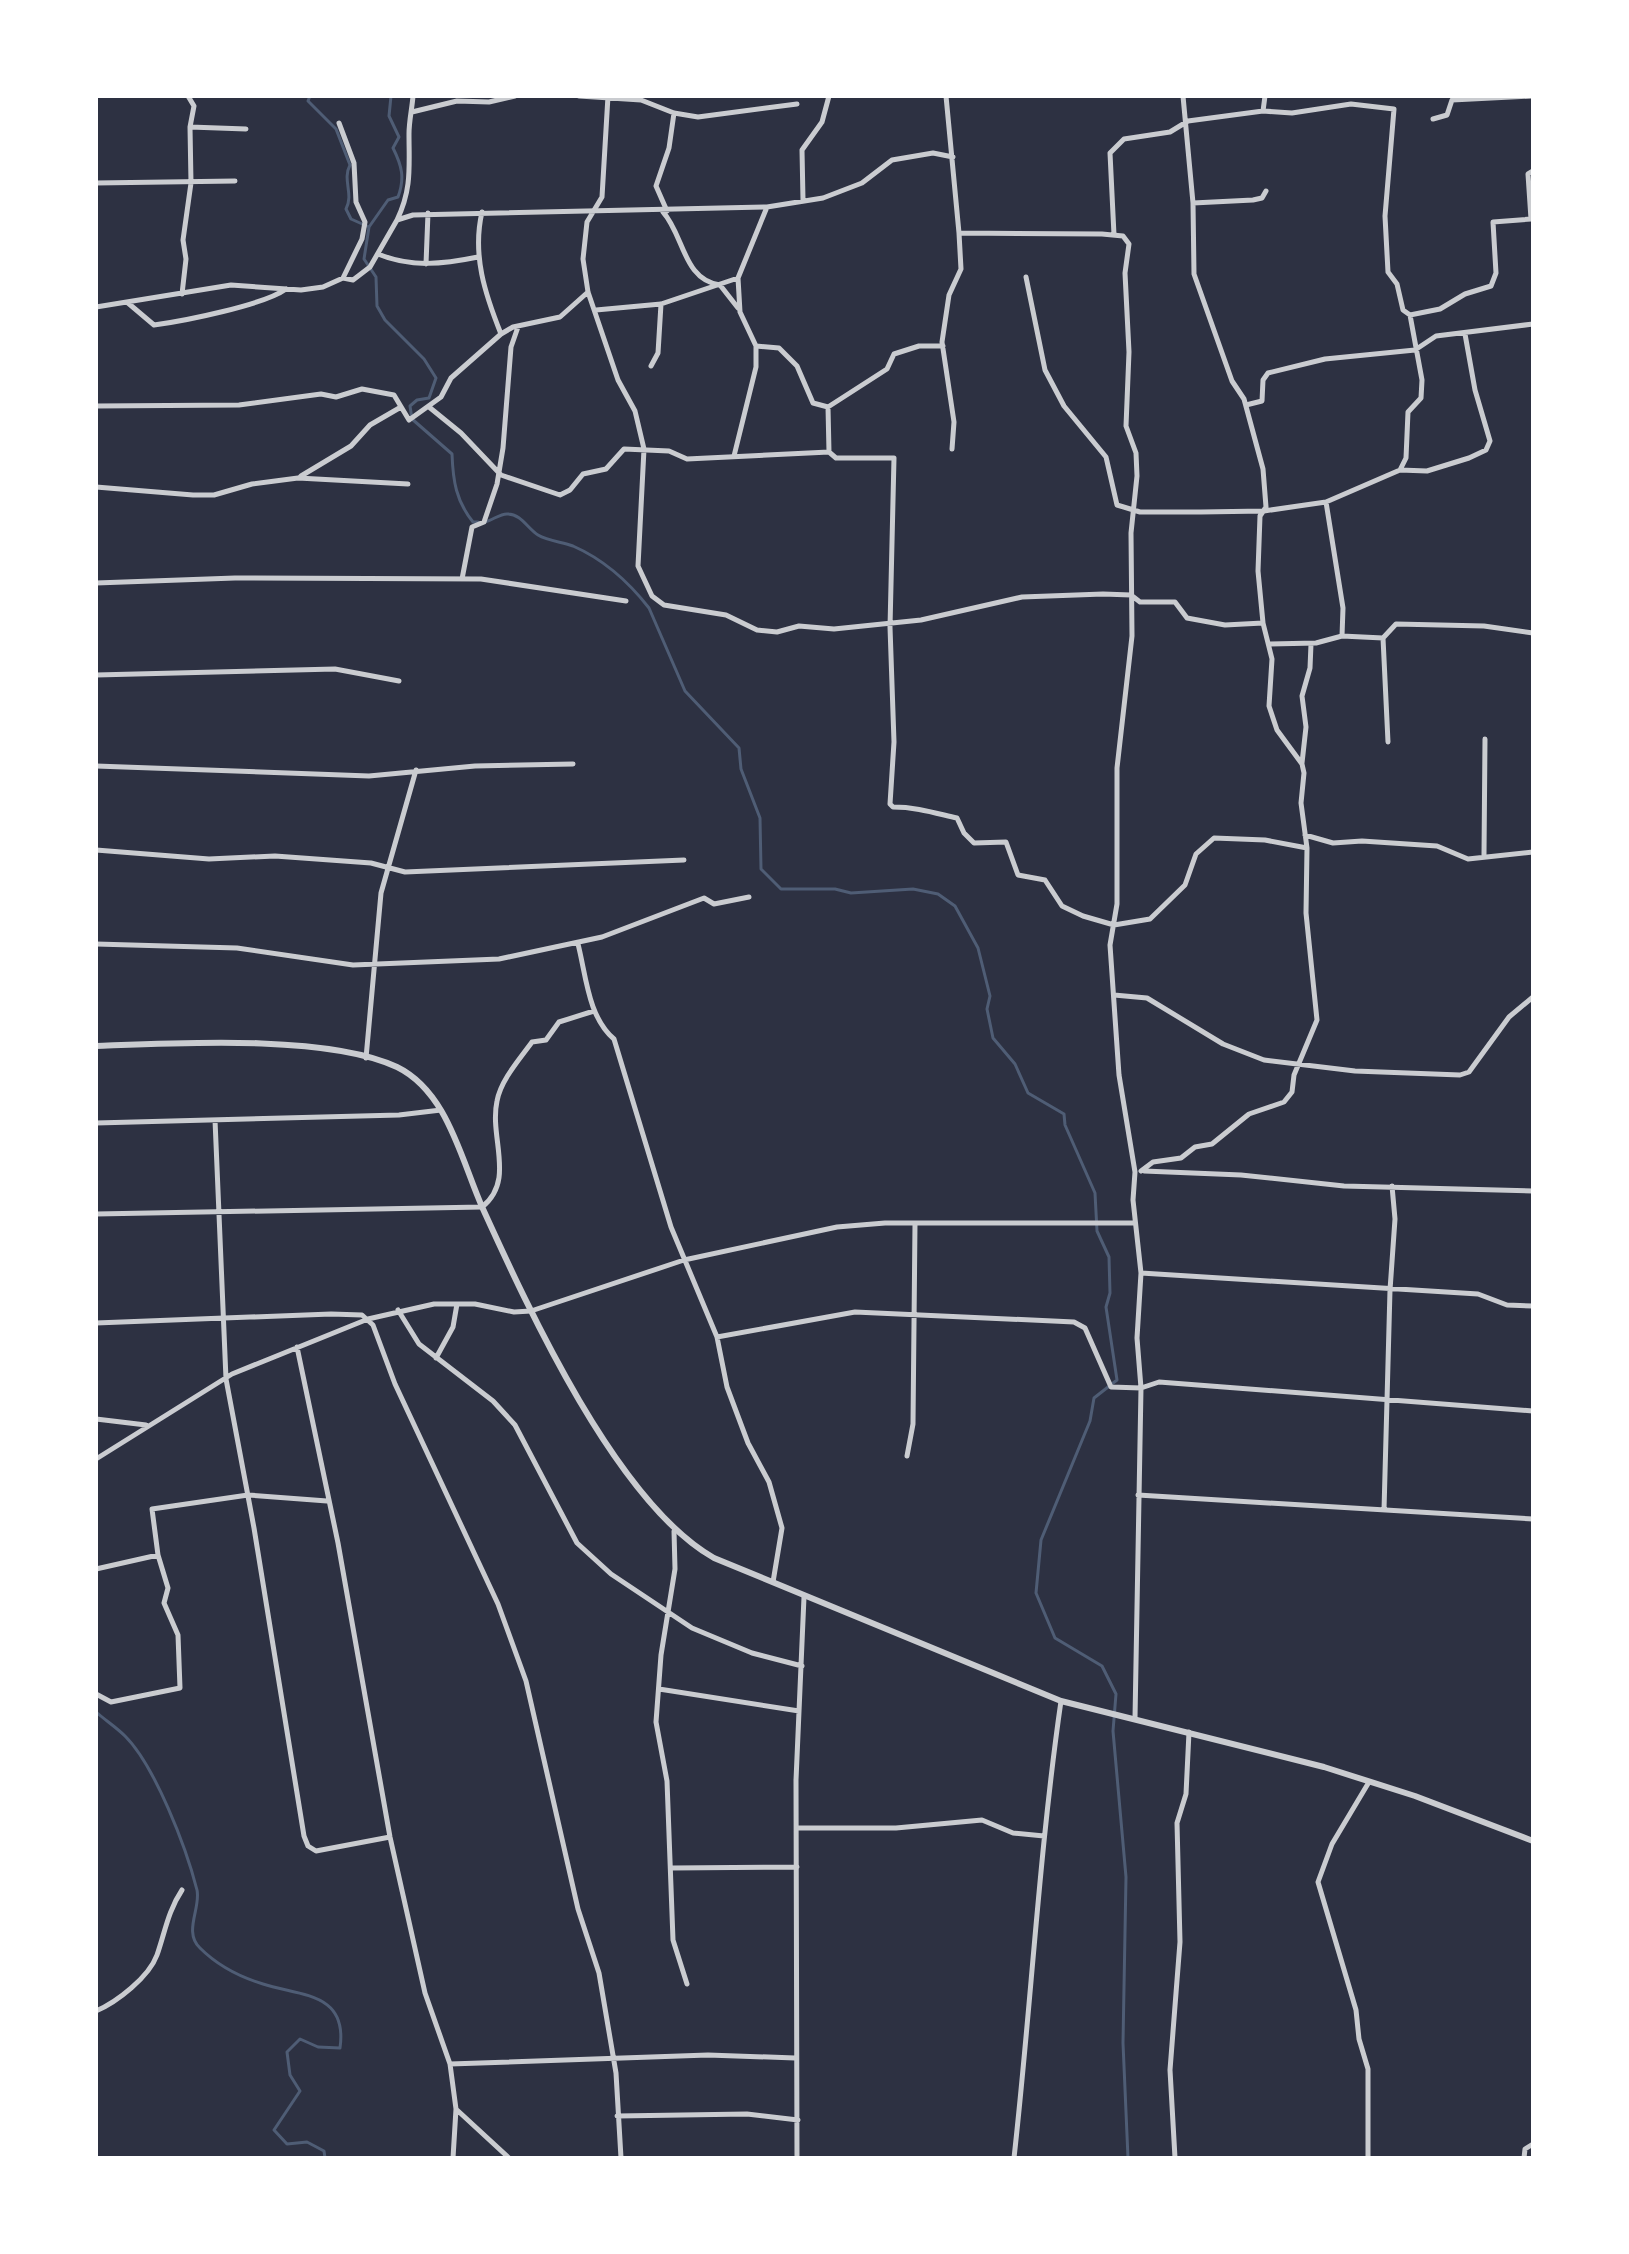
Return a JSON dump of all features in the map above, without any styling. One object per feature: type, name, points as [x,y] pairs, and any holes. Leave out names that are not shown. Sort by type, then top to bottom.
[{"type":"street","points":[[182,294],[186,259],[183,240],[191,183],[190,127],[194,104],[188,96]]},
{"type":"street","points":[[96,307],[234,285],[320,288],[343,278],[353,280],[366,273],[408,197],[413,96]]},
{"type":"street","points":[[412,112],[457,101],[515,96]]},
{"type":"street","points":[[579,96],[641,100],[674,113],[698,117],[797,104]]},
{"type":"street","points":[[803,200],[802,150],[822,122],[829,96]]},
{"type":"street","points":[[946,96],[961,269],[949,295],[943,346],[954,422],[952,449]]},
{"type":"street","points":[[1183,96],[1188,121],[1194,274],[1232,381],[1246,405],[1263,469],[1264,511],[1260,516],[1258,566],[1263,623],[1269,644],[1270,717],[1302,764]]},
{"type":"street","points":[[1263,111],[1265,96]]},
{"type":"street","points":[[1433,119],[1447,115],[1452,100],[1533,96]]},
{"type":"street","points":[[608,97],[603,187],[595,211],[588,219],[583,246],[588,292],[621,388],[635,411],[644,449],[638,566],[652,596],[661,603],[726,615],[763,631],[777,632],[805,625],[834,629],[890,624],[1022,597],[1131,595],[1140,602],[1175,602],[1187,618],[1225,625],[1263,623]]},
{"type":"street","points":[[1114,235],[1110,151],[1127,138],[1170,132],[1188,121],[1263,111],[1292,113],[1351,104],[1394,109],[1386,245],[1389,277],[1397,284],[1403,310],[1410,315],[1422,373],[1421,398],[1408,412],[1406,458],[1400,470]]},
{"type":"street","points":[[674,113],[669,148],[656,186],[674,225],[683,255],[707,283],[720,285],[740,312],[756,346],[756,369],[734,456]]},
{"type":"street","points":[[339,123],[354,163],[356,202],[365,222],[362,239],[343,278]]},
{"type":"street","points":[[190,127],[246,129]]},
{"type":"street","points":[[397,220],[428,213],[767,207],[823,198],[860,184],[892,160],[933,153],[953,157]]},
{"type":"street","points":[[1410,315],[1440,309],[1465,294],[1491,286],[1496,273],[1493,222],[1531,219],[1528,174],[1533,171]]},
{"type":"street","points":[[96,183],[235,181]]},
{"type":"street","points":[[1193,203],[1253,200],[1262,198],[1266,191]]},
{"type":"street","points":[[740,312],[738,278],[767,207]]},
{"type":"street","points":[[482,212],[476,235],[478,257],[487,300],[501,334]]},
{"type":"street","points":[[426,264],[428,213]]},
{"type":"street","points":[[959,233],[1114,235],[1123,236],[1129,244],[1125,273],[1129,352],[1126,426],[1138,466],[1133,510],[1132,636],[1117,768],[1117,904],[1110,945],[1122,1095],[1138,1172],[1135,1223],[1141,1273],[1137,1338],[1141,1388],[1135,1718]]},
{"type":"street","points":[[378,254],[392,260],[426,264],[478,257]]},
{"type":"street","points":[[1026,277],[1034,327],[1050,382],[1064,406],[1106,457],[1117,505],[1133,510],[1264,511],[1326,502],[1400,470],[1434,470],[1482,453],[1489,445],[1465,334]]},
{"type":"street","points":[[596,310],[661,304],[738,278]]},
{"type":"street","points":[[128,303],[150,324],[156,325],[225,310],[277,295],[287,289]]},
{"type":"street","points":[[96,406],[239,405],[321,394],[336,397],[362,389],[394,395],[408,420],[441,397],[451,378],[501,334],[518,326],[560,317],[588,292]]},
{"type":"street","points":[[651,366],[658,353],[661,304]]},
{"type":"street","points":[[1246,405],[1261,403],[1264,377],[1268,373],[1325,359],[1415,350],[1436,336],[1533,324]]},
{"type":"street","points":[[462,579],[472,527],[484,522],[497,484],[511,347],[518,326]]},
{"type":"street","points":[[756,346],[779,348],[797,366],[813,403],[828,407],[887,369],[894,354],[919,346],[943,346]]},
{"type":"street","points":[[298,478],[351,446],[370,425],[401,407]]},
{"type":"street","points":[[429,407],[461,433],[497,471],[533,488],[560,495],[570,490],[583,474],[606,469],[624,449],[673,451],[687,459],[829,452],[836,458],[894,458],[890,624],[894,691],[890,806],[920,807],[935,815],[957,818],[964,833],[974,843],[1006,842],[1018,875],[1039,877],[1066,909],[1114,925],[1154,917],[1185,885],[1196,854],[1214,838],[1265,840],[1307,848]]},
{"type":"street","points":[[828,407],[829,452]]},
{"type":"street","points":[[96,487],[214,495],[252,484],[298,478],[408,484]]},
{"type":"street","points":[[1326,502],[1343,608],[1342,636]]},
{"type":"street","points":[[96,583],[235,578],[462,579],[626,601]]},
{"type":"street","points":[[1388,742],[1383,638],[1396,624],[1484,626],[1533,633]]},
{"type":"street","points":[[1269,644],[1311,643],[1342,636],[1383,638]]},
{"type":"street","points":[[1138,1172],[1153,1162],[1181,1158],[1195,1147],[1212,1144],[1249,1114],[1284,1102],[1317,1020],[1306,913],[1307,848],[1302,764],[1302,740],[1306,727],[1302,696],[1310,668],[1311,643]]},
{"type":"street","points":[[96,675],[335,669],[399,681]]},
{"type":"street","points":[[1484,855],[1485,739]]},
{"type":"street","points":[[96,766],[369,776],[416,770],[573,764]]},
{"type":"street","points":[[366,1058],[381,893],[416,770]]},
{"type":"street","points":[[1305,835],[1333,843],[1362,841],[1437,846],[1468,859],[1533,852]]},
{"type":"street","points":[[96,850],[209,859],[275,856],[371,863],[388,869],[483,871],[515,866],[684,860]]},
{"type":"street","points":[[96,944],[237,948],[343,964],[499,959],[578,944],[704,898],[714,904],[749,897]]},
{"type":"street","points":[[578,944],[594,1011],[603,1030],[614,1039],[625,1069],[639,1128],[684,1260],[717,1337],[727,1387],[748,1443],[769,1482],[782,1528],[772,1583]]},
{"type":"street","points":[[1114,995],[1147,998],[1198,1031],[1251,1057],[1300,1066],[1466,1074],[1509,1017],[1533,997]]},
{"type":"street","points":[[96,1214],[482,1207],[492,1198],[499,1183],[495,1111],[501,1088],[532,1042],[546,1040],[559,1022],[594,1011]]},
{"type":"street","points":[[96,1046],[275,1046],[366,1058],[399,1068],[419,1081],[441,1110],[531,1311],[592,1419],[654,1508],[674,1531],[714,1558],[1061,1701],[1189,1731],[1369,1782],[1533,1841]]},
{"type":"street","points":[[96,1123],[441,1110]]},
{"type":"street","points":[[215,1120],[219,1281],[226,1379],[306,1842],[316,1851],[390,1837]]},
{"type":"street","points":[[1138,1172],[1533,1191]]},
{"type":"street","points":[[1384,1510],[1395,1219],[1392,1186]]},
{"type":"street","points":[[96,1459],[226,1379],[368,1319],[422,1304],[458,1303],[531,1311],[684,1260],[849,1225],[1135,1223]]},
{"type":"street","points":[[907,1456],[912,1438],[915,1224]]},
{"type":"street","points":[[1141,1273],[1478,1294],[1507,1305],[1533,1306]]},
{"type":"street","points":[[436,1358],[453,1327],[458,1303]]},
{"type":"street","points":[[398,1310],[413,1337],[493,1401],[515,1425],[577,1543],[611,1574],[669,1615],[752,1653],[802,1666]]},
{"type":"street","points":[[96,1323],[331,1314],[362,1315],[368,1319],[475,1560],[498,1604],[526,1681],[578,1909],[599,1973],[614,2060],[621,2158]]},
{"type":"street","points":[[717,1337],[836,1314],[1074,1322],[1085,1328],[1111,1387],[1141,1388],[1159,1382],[1533,1411]]},
{"type":"street","points":[[297,1347],[376,1743],[390,1837],[425,1993],[450,2064],[456,2109],[453,2158]]},
{"type":"street","points":[[96,1419],[147,1425]]},
{"type":"street","points":[[97,1693],[111,1702],[180,1688],[178,1635],[164,1603],[168,1588],[158,1555],[152,1514],[154,1507],[248,1495],[327,1501]]},
{"type":"street","points":[[1138,1495],[1533,1519]]},
{"type":"street","points":[[674,1531],[675,1569],[661,1655],[656,1722],[667,1781],[673,1940],[687,1984]]},
{"type":"street","points":[[96,1569],[158,1555]]},
{"type":"street","points":[[797,2158],[797,1828],[804,1597]]},
{"type":"street","points":[[659,1689],[799,1711]]},
{"type":"street","points":[[1014,2158],[1044,1836],[1061,1701]]},
{"type":"street","points":[[1175,2158],[1170,2070],[1180,1942],[1177,1823],[1186,1794],[1189,1731]]},
{"type":"street","points":[[1368,2158],[1368,2069],[1359,2039],[1356,2010],[1341,1968],[1318,1882],[1332,1844],[1369,1782]]},
{"type":"street","points":[[797,1828],[896,1828],[982,1820],[1013,1833],[1044,1836]]},
{"type":"street","points":[[672,1868],[797,1867]]},
{"type":"street","points":[[96,2011],[123,1997],[155,1960],[167,1917],[182,1890]]},
{"type":"street","points":[[450,2064],[708,2055],[795,2058]]},
{"type":"street","points":[[456,2109],[509,2158]]},
{"type":"street","points":[[617,2116],[729,2114],[798,2120]]},
{"type":"street","points":[[1524,2158],[1525,2149],[1533,2144]]},
{"type":"waterway","points":[[310,96],[308,101],[336,129],[350,165],[346,209],[351,219],[369,227],[364,259],[376,277],[377,306],[385,320],[424,359],[436,378],[429,398],[417,400],[410,406],[412,419],[452,454],[459,498],[473,522],[478,522]]},
{"type":"waterway","points":[[369,227],[388,200],[398,197],[401,184],[400,166],[393,148],[399,137],[389,116],[391,96]]},
{"type":"waterway","points":[[485,522],[503,515],[513,515],[542,537],[585,552],[615,572],[649,608],[685,691],[739,748],[741,769],[760,818],[761,869],[781,889],[835,889],[851,893],[913,889],[938,894],[955,906],[978,948],[990,996],[987,1009],[993,1038],[1015,1064],[1028,1093],[1064,1114],[1065,1125],[1095,1193],[1097,1231],[1109,1257],[1110,1293],[1106,1307],[1117,1380],[1094,1398],[1090,1421],[1041,1540],[1036,1593],[1055,1638],[1102,1666],[1116,1694],[1113,1731],[1126,1877],[1123,2043],[1128,2158]]},
{"type":"waterway","points":[[96,1712],[136,1749],[168,1808],[197,1890],[193,1927],[195,1942],[221,1965],[246,1978],[318,2000],[329,2006],[337,2016],[341,2030],[340,2048],[318,2047],[300,2039],[287,2052],[290,2075],[300,2091],[274,2130],[287,2144],[307,2142],[324,2151],[325,2158]]}]
